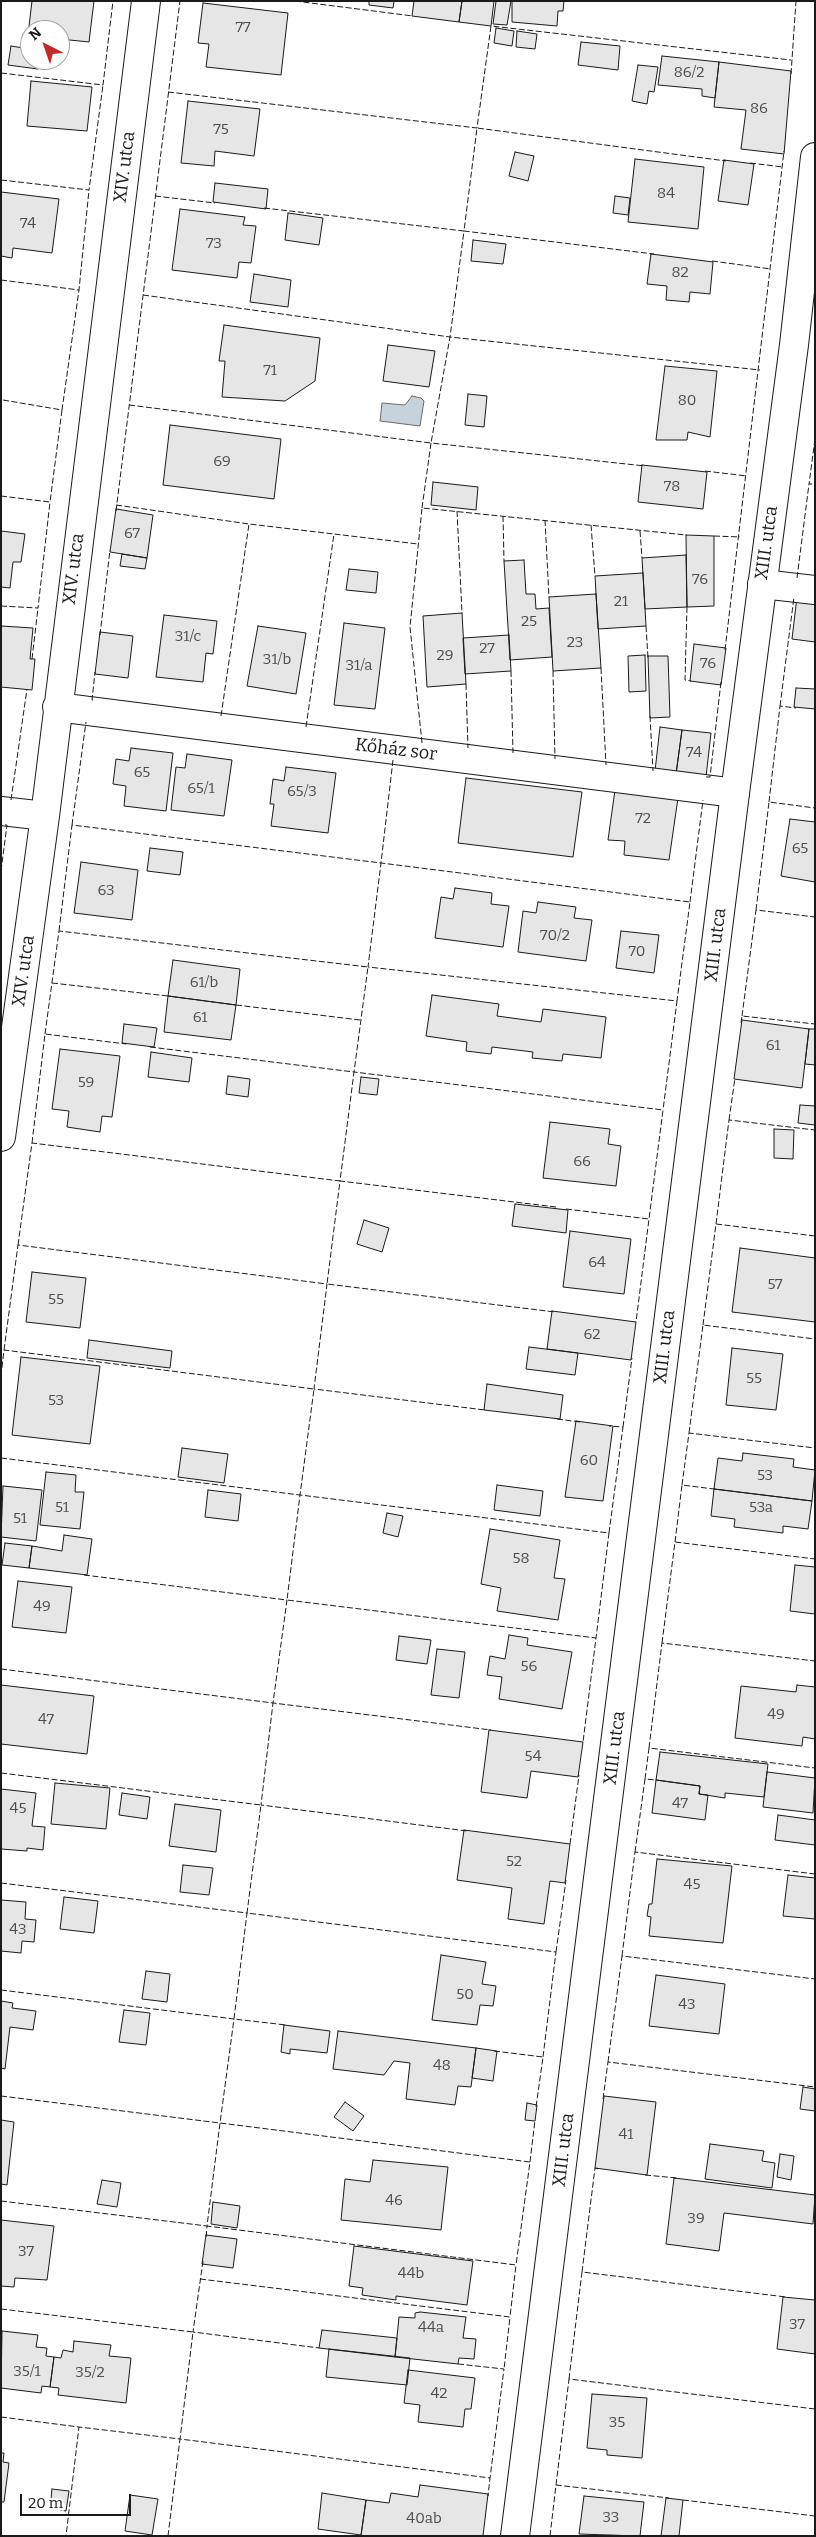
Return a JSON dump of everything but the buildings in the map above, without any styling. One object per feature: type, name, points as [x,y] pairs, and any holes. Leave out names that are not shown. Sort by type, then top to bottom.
[{"type":"street","name":"XIV. utca","points":[[1,1137],[45,816],[146,1]]},
{"type":"street","name":"XIII. utca","points":[[515,2536],[735,794],[794,345],[815,158]]},
{"type":"street","points":[[762,584],[815,590]]},
{"type":"street","name":"Kőház sor","points":[[57,707],[735,794]]},
{"type":"street","points":[[1,810],[45,816]]},
{"type":"shaded area","points":[[412,396],[421,398],[424,401],[420,426],[380,421],[382,403],[405,405]]},
{"type":"fence","points":[[1,73],[103,85],[113,1]]},
{"type":"fence","points":[[116,511],[180,1]]},
{"type":"fence","points":[[295,1],[413,16]]},
{"type":"fence","points":[[791,74],[796,1]]},
{"type":"fence","points":[[168,92],[477,128],[491,26],[791,60]]},
{"type":"fence","points":[[1,180],[89,190],[103,85]]},
{"type":"fence","points":[[264,208],[464,231],[477,128],[726,161]]},
{"type":"fence","points":[[725,650],[784,151]]},
{"type":"fence","points":[[750,163],[783,167]]},
{"type":"fence","points":[[1,280],[79,290],[89,190]]},
{"type":"fence","points":[[155,196],[215,203]]},
{"type":"fence","points":[[143,295],[450,337],[464,231],[654,254]]},
{"type":"fence","points":[[712,261],[771,269]]},
{"type":"fence","points":[[3,400],[62,410],[79,290]]},
{"type":"fence","points":[[129,405],[431,443],[450,337],[760,370]]},
{"type":"fence","points":[[1,496],[50,502],[62,410]]},
{"type":"fence","points":[[815,439],[809,484],[815,484]]},
{"type":"fence","points":[[422,508],[431,443],[645,466]]},
{"type":"fence","points":[[705,471],[747,476]]},
{"type":"fence","points":[[797,578],[809,484]]},
{"type":"fence","points":[[1,606],[38,608],[50,502]]},
{"type":"fence","points":[[116,505],[249,524]]},
{"type":"fence","points":[[422,743],[410,627],[422,508],[686,535]]},
{"type":"fence","points":[[457,511],[462,613]]},
{"type":"fence","points":[[503,516],[504,561]]},
{"type":"fence","points":[[545,520],[549,597]]},
{"type":"fence","points":[[221,716],[249,524],[334,534]]},
{"type":"fence","points":[[591,525],[595,576]]},
{"type":"fence","points":[[640,531],[642,558]]},
{"type":"fence","points":[[306,727],[334,534],[418,544]]},
{"type":"fence","points":[[714,536],[740,537]]},
{"type":"fence","points":[[100,635],[110,550]]},
{"type":"fence","points":[[780,706],[794,597]]},
{"type":"fence","points":[[687,607],[685,680],[691,681]]},
{"type":"fence","points":[[32,659],[38,608]]},
{"type":"fence","points":[[646,626],[648,658]]},
{"type":"fence","points":[[601,668],[606,765]]},
{"type":"fence","points":[[511,671],[513,753]]},
{"type":"fence","points":[[553,671],[555,759]]},
{"type":"fence","points":[[93,700],[95,672]]},
{"type":"fence","points":[[706,777],[710,777],[721,682]]},
{"type":"fence","points":[[466,684],[468,748]]},
{"type":"fence","points":[[11,800],[27,689]]},
{"type":"fence","points":[[769,802],[780,706],[796,708]]},
{"type":"fence","points":[[650,716],[653,771]]},
{"type":"fence","points":[[72,825],[86,722]]},
{"type":"fence","points":[[393,760],[381,863],[690,902],[677,1001]]},
{"type":"fence","points":[[690,902],[703,800]]},
{"type":"fence","points":[[756,910],[769,802],[815,808]]},
{"type":"fence","points":[[1,871],[7,825],[4,825]]},
{"type":"fence","points":[[59,931],[72,825],[381,863],[368,967],[677,1001],[663,1110]]},
{"type":"fence","points":[[742,1016],[756,910],[815,917]]},
{"type":"fence","points":[[45,1034],[59,931],[368,967],[354,1072],[663,1110],[649,1219]]},
{"type":"fence","points":[[52,983],[168,996]]},
{"type":"fence","points":[[236,1005],[360,1020]]},
{"type":"fence","points":[[741,1023],[742,1016],[815,1024]]},
{"type":"fence","points":[[32,1143],[45,1034],[126,1044]]},
{"type":"fence","points":[[150,1047],[354,1072],[340,1181],[556,1207]]},
{"type":"fence","points":[[729,1120],[735,1078]]},
{"type":"fence","points":[[716,1224],[729,1120],[815,1130]]},
{"type":"fence","points":[[18,1245],[32,1143],[340,1181],[327,1284],[555,1312]]},
{"type":"fence","points":[[566,1209],[649,1219],[636,1322]]},
{"type":"fence","points":[[703,1325],[716,1224],[815,1236]]},
{"type":"fence","points":[[4,1350],[18,1245],[327,1284],[314,1389],[485,1410]]},
{"type":"fence","points":[[689,1433],[703,1325],[815,1339]]},
{"type":"fence","points":[[1,1376],[4,1350],[314,1389],[300,1495],[609,1533],[596,1638]]},
{"type":"fence","points":[[623,1427],[632,1358]]},
{"type":"fence","points":[[557,1419],[580,1422]]},
{"type":"fence","points":[[609,1426],[623,1427],[609,1533]]},
{"type":"fence","points":[[682,1485],[689,1433],[815,1448]]},
{"type":"fence","points":[[1,1458],[300,1495],[287,1600],[596,1638],[583,1742]]},
{"type":"fence","points":[[675,1542],[682,1485],[714,1489]]},
{"type":"fence","points":[[662,1643],[675,1542],[815,1559]]},
{"type":"fence","points":[[84,1575],[287,1600],[273,1703],[491,1730]]},
{"type":"fence","points":[[649,1748],[662,1643],[815,1661]]},
{"type":"fence","points":[[1,1669],[273,1703],[261,1805],[467,1831]]},
{"type":"fence","points":[[645,1779],[649,1748],[815,1768]]},
{"type":"fence","points":[[1,1773],[261,1805],[247,1913],[556,1952],[543,2057]]},
{"type":"fence","points":[[570,1844],[579,1775]]},
{"type":"fence","points":[[635,1852],[645,1779],[656,1780]]},
{"type":"fence","points":[[622,1956],[635,1852],[815,1874]]},
{"type":"fence","points":[[556,1952],[566,1880]]},
{"type":"fence","points":[[1,1883],[247,1913],[234,2019],[286,2025]]},
{"type":"fence","points":[[608,2062],[622,1956],[815,1979]]},
{"type":"fence","points":[[1,1990],[234,2019],[220,2123],[530,2162],[516,2265]]},
{"type":"fence","points":[[494,2051],[543,2057],[536,2107]]},
{"type":"fence","points":[[603,2099],[608,2062],[815,2087]]},
{"type":"fence","points":[[1,2096],[220,2123],[207,2226],[516,2265],[510,2317]]},
{"type":"fence","points":[[530,2162],[535,2120]]},
{"type":"fence","points":[[582,2272],[595,2168],[598,2169]]},
{"type":"fence","points":[[645,2175],[677,2178]]},
{"type":"fence","points":[[1,2201],[207,2226],[206,2239]]},
{"type":"fence","points":[[203,2261],[193,2332],[319,2348]]},
{"type":"fence","points":[[569,2379],[582,2272],[786,2297]]},
{"type":"fence","points":[[200,2279],[510,2317],[504,2369]]},
{"type":"fence","points":[[1,2309],[193,2332],[180,2439],[79,2427]]},
{"type":"fence","points":[[458,2364],[504,2369],[490,2478]]},
{"type":"fence","points":[[556,2485],[569,2379],[815,2409]]},
{"type":"fence","points":[[1,2417],[79,2427],[66,2536]]},
{"type":"fence","points":[[168,2536],[180,2439],[490,2478],[488,2496]]},
{"type":"fence","points":[[550,2536],[556,2485],[669,2498]]},
{"type":"fence","points":[[683,2500],[815,2516]]}]
